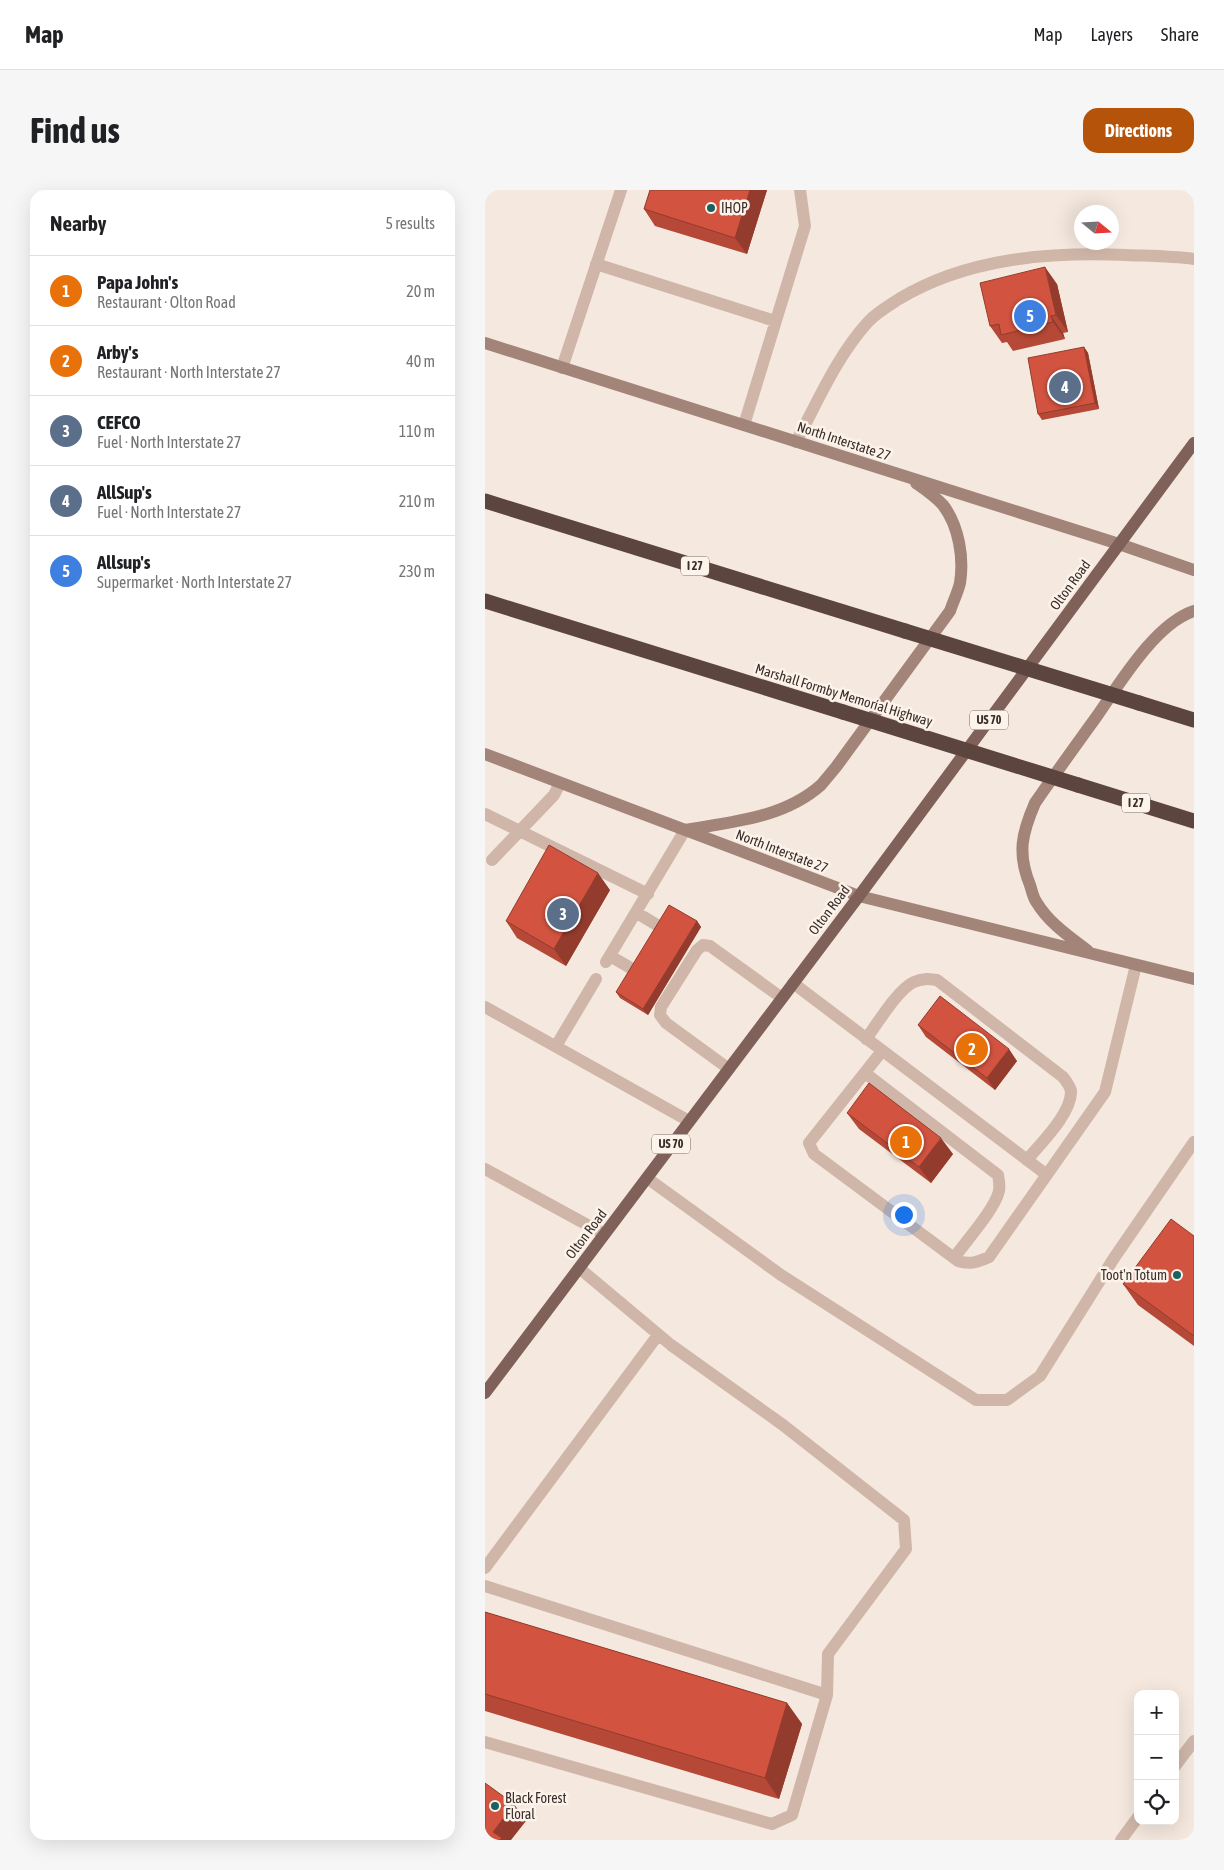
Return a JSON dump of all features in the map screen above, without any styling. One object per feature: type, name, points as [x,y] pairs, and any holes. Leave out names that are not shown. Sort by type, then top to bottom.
[{"type":"highway","name":"I 27","points":[[485,502],[1194,720]]},
{"type":"highway","name":"Marshall Formby Memorial Highway","points":[[485,601],[1194,821]]},
{"type":"main road","name":"North Interstate 27","points":[[485,343],[1119,544],[1194,570]]},
{"type":"main road","name":"Olton Road","points":[[485,1393],[859,896],[1194,443]]},
{"type":"main road","points":[[685,830],[762,817],[796,802],[820,785],[836,767],[950,612],[960,584],[959,543],[944,507],[933,495],[906,476]]},
{"type":"main road","points":[[1090,953],[1055,924],[1036,903],[1025,874],[1021,848],[1025,826],[1035,803],[1137,660],[1165,628],[1184,614],[1194,611]]},
{"type":"main road","name":"North Interstate 27","points":[[485,754],[859,896],[1194,979]]},
{"type":"lane","points":[[562,368],[621,190]]},
{"type":"lane","points":[[743,425],[805,226],[800,190]]},
{"type":"lane","points":[[796,442],[838,362],[851,343],[869,320],[912,291],[948,275],[1009,260],[1043,256],[1087,254],[1194,259]]},
{"type":"lane","points":[[596,264],[775,321]]},
{"type":"lane","points":[[492,860],[553,795],[560,783]]},
{"type":"lane","points":[[485,814],[648,894]]},
{"type":"lane","points":[[637,971],[608,959],[685,830]]},
{"type":"lane","points":[[637,913],[662,928]]},
{"type":"lane","points":[[729,1069],[666,1023],[660,1015],[667,990],[693,947],[710,946],[782,998]]},
{"type":"lane","points":[[883,1051],[809,1143],[814,1154],[954,1258],[967,1264],[981,1261],[989,1257],[1105,1092],[1135,964]]},
{"type":"lane","points":[[866,1038],[903,989],[913,982],[924,978],[937,980],[1063,1077],[1071,1088],[1070,1100],[1065,1112],[1027,1160]]},
{"type":"lane","points":[[556,1046],[596,979]]},
{"type":"lane","points":[[793,983],[1047,1175]]},
{"type":"lane","points":[[485,1007],[689,1121]]},
{"type":"lane","points":[[865,1073],[998,1175],[999,1193],[992,1206],[954,1258]]},
{"type":"lane","points":[[647,1178],[781,1275],[975,1400],[1007,1400],[1040,1376],[1114,1258],[1194,1142]]},
{"type":"lane","points":[[485,1169],[605,1234]]},
{"type":"lane","points":[[485,1742],[772,1824],[791,1815],[827,1695],[828,1654],[906,1549],[904,1520],[783,1425],[671,1345],[579,1268]]},
{"type":"lane","points":[[485,1568],[659,1335]]},
{"type":"lane","points":[[485,1586],[827,1695]]},
{"type":"lane","points":[[1179,1761],[1194,1741]]},
{"type":"lane","points":[[1121,1840],[1134,1822]]},
{"type":"building","points":[[650,190],[750,190],[735,238],[644,209]]},
{"type":"building","points":[[1045,267],[1056,315],[1051,316],[1053,322],[1001,335],[999,324],[990,326],[980,283]]},
{"type":"building","points":[[1084,347],[1095,403],[1038,414],[1028,358]]},
{"type":"building","points":[[549,845],[598,873],[554,949],[506,921]]},
{"type":"building","points":[[669,905],[697,921],[643,1009],[616,992]]},
{"type":"building","points":[[940,996],[1009,1049],[987,1078],[918,1025]]},
{"type":"building","points":[[869,1083],[941,1138],[919,1167],[847,1113]]},
{"type":"building","points":[[1171,1219],[1194,1236],[1194,1336],[1123,1284]]},
{"type":"building","points":[[485,1612],[787,1703],[765,1778],[485,1694]]},
{"type":"building","points":[[485,1783],[514,1804],[493,1832],[502,1838],[500,1840],[485,1840]]},
{"type":"place","name":"IHOP","points":[[711,208]]},
{"type":"place","name":"Allsup's","points":[[1030,316]]},
{"type":"place","name":"AllSup's","points":[[1065,387]]},
{"type":"place","name":"CEFCO","points":[[563,914]]},
{"type":"place","name":"Arby's","points":[[972,1049]]},
{"type":"place","name":"Papa John's","points":[[906,1142]]},
{"type":"place","name":"Toot'n Totum","points":[[1177,1275]]},
{"type":"place","name":"Black Forest Floral","points":[[495,1806]]}]
